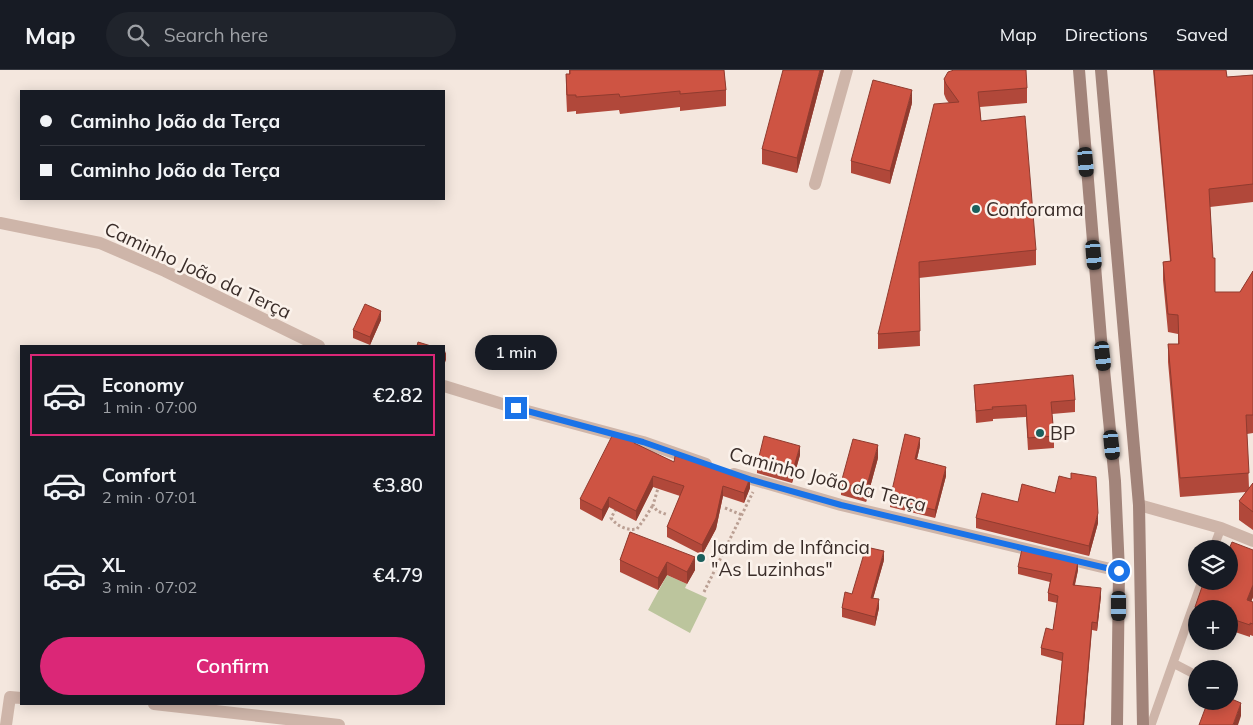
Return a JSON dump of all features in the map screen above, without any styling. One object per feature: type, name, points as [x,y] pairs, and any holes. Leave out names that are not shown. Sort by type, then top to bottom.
[{"type":"main road","points":[[1079,70],[1101,339],[1115,481],[1119,571],[1117,725]]},
{"type":"main road","points":[[1101,70],[1139,505],[1143,725]]},
{"type":"street","points":[[815,184],[847,70]]},
{"type":"street","name":"Caminho João da Terça","points":[[0,223],[100,242],[317,345]]},
{"type":"street","name":"Caminho João da Terça","points":[[445,386],[516,408],[643,442],[758,482],[841,505],[1119,571]]},
{"type":"street","points":[[1139,505],[1221,528],[1253,541]]},
{"type":"street","points":[[6,725],[10,697],[20,698]]},
{"type":"street","points":[[163,705],[339,725]]},
{"type":"lane","points":[[1216,540],[1221,528]]},
{"type":"lane","points":[[1151,725],[1199,590]]},
{"type":"lane","points":[[1173,663],[1188,671]]},
{"type":"path","points":[[618,505],[611,518],[616,525],[632,530],[637,529],[653,505],[662,478]]},
{"type":"path","points":[[704,592],[758,482]]},
{"type":"path","points":[[653,505],[657,511],[668,515]]},
{"type":"path","points":[[725,508],[742,515]]},
{"type":"path","points":[[712,546],[725,551]]},
{"type":"green space","points":[[667,575],[687,584],[685,588],[707,598],[690,633],[648,610]]},
{"type":"building","points":[[570,70],[724,70],[726,90],[680,94],[680,91],[620,97],[619,94],[576,97],[576,95],[567,95],[566,74],[570,74]]},
{"type":"building","points":[[783,70],[820,70],[797,158],[762,149]]},
{"type":"building","points":[[954,70],[1026,70],[1027,88],[978,92],[981,121],[1025,116],[1036,250],[919,262],[920,331],[878,334],[934,104],[959,102],[944,79],[948,72]]},
{"type":"building","points":[[1154,70],[1226,70],[1227,77],[1253,75],[1253,184],[1209,189],[1213,258],[1215,258],[1215,292],[1240,292],[1253,271],[1253,415],[1246,415],[1249,473],[1180,478],[1168,344],[1179,344],[1178,315],[1168,314],[1163,262],[1171,261]]},
{"type":"building","points":[[873,80],[912,90],[890,171],[851,161]]},
{"type":"building","points":[[365,304],[381,311],[370,337],[353,330]]},
{"type":"building","points":[[418,342],[428,345],[417,345]]},
{"type":"building","points":[[1073,375],[1075,400],[1051,402],[1054,436],[1028,438],[1026,405],[992,407],[993,409],[976,411],[974,385]]},
{"type":"building","points":[[613,434],[635,441],[634,443],[674,462],[675,456],[691,460],[691,457],[750,478],[744,493],[723,486],[716,518],[702,545],[667,527],[684,486],[653,476],[636,511],[609,497],[602,510],[580,499]]},
{"type":"building","points":[[905,434],[920,438],[915,459],[946,467],[935,510],[890,499]]},
{"type":"building","points":[[764,436],[800,446],[792,474],[757,465]]},
{"type":"building","points":[[853,439],[878,445],[866,489],[841,483]]},
{"type":"building","points":[[1071,473],[1096,477],[1098,513],[1089,546],[976,518],[982,493],[1018,502],[1022,484],[1055,493],[1059,476],[1071,479]]},
{"type":"building","points":[[1253,483],[1253,512],[1239,501]]},
{"type":"building","points":[[630,532],[695,557],[687,572],[667,562],[658,578],[620,560]]},
{"type":"building","points":[[1238,544],[1253,550],[1253,585],[1247,600],[1253,602],[1253,624],[1250,623],[1250,625],[1238,621],[1238,600],[1197,600],[1201,590],[1238,590]]},
{"type":"building","points":[[866,547],[884,551],[871,598],[879,599],[875,617],[842,608],[845,592],[852,594]]},
{"type":"building","points":[[1022,549],[1078,562],[1073,585],[1101,588],[1097,623],[1092,622],[1083,725],[1056,725],[1063,653],[1041,648],[1046,628],[1053,630],[1058,596],[1048,593],[1052,574],[1018,567]]},
{"type":"building","points":[[1238,702],[1241,703],[1233,725],[1199,725],[1205,710],[1238,710]]},
{"type":"place","name":"Conforama","points":[[976,209]]},
{"type":"place","name":"BP","points":[[1040,433]]},
{"type":"place","name":"Jardim de Infância \"As Luzinhas\"","points":[[701,558]]},
{"type":"route","points":[[516,408],[643,442],[752,480],[841,505],[1119,571]]}]
